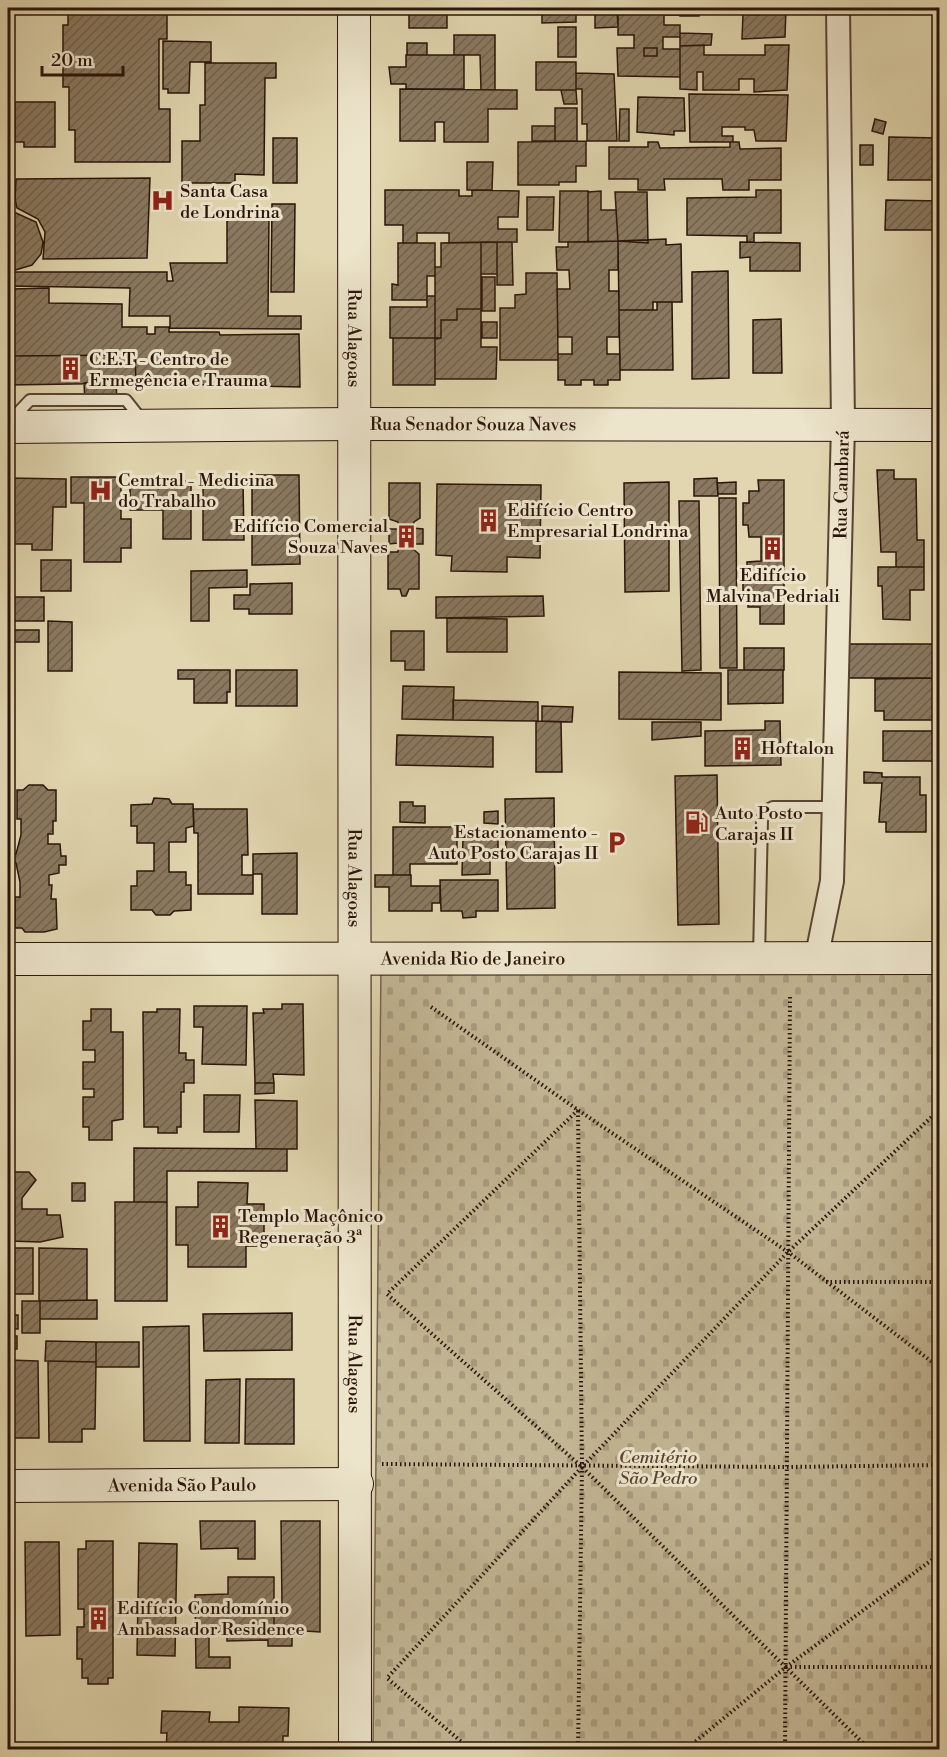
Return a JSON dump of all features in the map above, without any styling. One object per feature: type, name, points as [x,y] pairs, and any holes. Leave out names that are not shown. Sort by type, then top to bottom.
[{"type":"street","name":"Rua Alagoas","points":[[354,8],[357,1473],[353,1515],[356,1749]]},
{"type":"street","name":"Rua Cambará","points":[[816,960],[832,881],[843,424],[838,8]]},
{"type":"street","name":"Rua Senador Souza Naves","points":[[8,425],[939,425]]},
{"type":"street","name":"Avenida Rio de Janeiro","points":[[8,959],[816,960],[939,958]]},
{"type":"street","name":"Avenida São Paulo","points":[[8,1486],[357,1473]]},
{"type":"lane","points":[[758,960],[762,820],[765,811],[773,807],[833,807]]},
{"type":"path","points":[[785,1749],[790,996]]},
{"type":"path","points":[[431,1007],[788,1252],[939,1368]]},
{"type":"path","points":[[471,1749],[387,1678],[582,1467],[788,1252],[939,1109]]},
{"type":"path","points":[[578,1110],[582,1467],[578,1749]]},
{"type":"path","points":[[578,1110],[387,1294],[582,1467],[870,1749]]},
{"type":"path","points":[[826,1282],[939,1282]]},
{"type":"path","points":[[357,1473],[582,1467],[939,1465]]},
{"type":"path","points":[[685,1749],[786,1666],[939,1554]]},
{"type":"path","points":[[786,1666],[939,1667]]},
{"type":"green space","name":"Cemitério São Pedro","points":[[381,967],[939,968],[939,1749],[373,1750]]},
{"type":"building","points":[[8,8],[10,8],[9,202],[13,202],[11,272],[167,272],[167,281],[173,281],[170,263],[227,263],[227,218],[269,218],[268,316],[301,316],[301,329],[170,328],[170,316],[129,316],[130,288],[11,286],[11,289],[49,288],[49,303],[122,304],[122,327],[147,327],[147,334],[155,334],[155,327],[169,327],[169,332],[219,332],[220,335],[299,334],[300,387],[136,383],[135,355],[8,356]]},
{"type":"building","points":[[68,8],[167,8],[167,39],[159,39],[159,109],[170,109],[170,162],[75,162],[75,130],[69,130],[69,87],[63,87],[63,25],[68,25]]},
{"type":"building","points":[[402,8],[490,8],[490,13],[447,13],[447,28],[409,28],[409,10]]},
{"type":"building","points":[[542,8],[576,8],[576,22],[542,23]]},
{"type":"building","points":[[595,8],[617,8],[618,27],[595,28]]},
{"type":"building","points":[[618,8],[680,8],[680,15],[664,15],[664,25],[680,25],[680,37],[663,37],[663,49],[680,49],[680,77],[618,76],[617,48],[634,48],[634,35],[618,35]]},
{"type":"building","points":[[680,8],[699,8],[699,16],[680,16]]},
{"type":"building","points":[[759,8],[786,8],[785,37],[742,39],[743,14],[759,15]]},
{"type":"building","points":[[558,27],[576,27],[576,57],[558,57]]},
{"type":"building","points":[[680,33],[712,34],[711,45],[680,46]]},
{"type":"building","points":[[454,35],[495,35],[495,90],[481,90],[480,55],[454,55]]},
{"type":"building","points":[[163,41],[211,42],[211,62],[190,62],[189,93],[168,93],[168,89],[163,89]]},
{"type":"building","points":[[407,43],[427,43],[427,55],[407,55]]},
{"type":"building","points":[[704,45],[704,55],[765,55],[765,45],[789,45],[787,90],[754,92],[754,79],[739,79],[739,90],[703,90],[703,72],[697,72],[697,90],[680,89],[680,46]]},
{"type":"building","points":[[644,48],[657,48],[657,56],[644,56]]},
{"type":"building","points":[[406,55],[464,55],[464,89],[406,89],[406,84],[391,84],[389,67],[406,67]]},
{"type":"building","points":[[536,62],[576,62],[576,90],[536,90]]},
{"type":"building","points":[[205,63],[276,63],[276,78],[265,78],[264,175],[235,174],[235,183],[182,183],[182,141],[200,141],[200,105],[205,105]]},
{"type":"building","points":[[576,73],[614,74],[617,141],[587,141],[587,124],[582,124],[582,89],[576,89]]},
{"type":"building","points":[[400,89],[517,90],[517,109],[488,109],[488,142],[444,142],[444,122],[435,122],[435,141],[400,141]]},
{"type":"building","points":[[561,90],[576,90],[577,104],[564,104]]},
{"type":"building","points":[[689,94],[788,95],[786,141],[756,141],[754,130],[745,130],[745,127],[722,127],[722,136],[733,136],[733,142],[690,142]]},
{"type":"building","points":[[638,97],[684,98],[685,131],[674,131],[674,135],[637,132]]},
{"type":"building","points":[[15,102],[55,102],[55,147],[24,147],[24,142],[15,142]]},
{"type":"building","points":[[555,108],[577,108],[577,141],[555,141]]},
{"type":"building","points":[[620,109],[629,109],[629,141],[619,141]]},
{"type":"building","points":[[875,119],[886,122],[883,134],[872,131]]},
{"type":"building","points":[[532,126],[555,126],[555,141],[532,141]]},
{"type":"building","points":[[889,137],[940,138],[940,180],[888,180]]},
{"type":"building","points":[[273,138],[297,138],[297,183],[273,183]]},
{"type":"building","points":[[586,141],[586,166],[576,166],[576,182],[559,182],[559,185],[518,185],[518,142]]},
{"type":"building","points":[[648,142],[658,142],[660,148],[730,147],[730,142],[739,142],[740,149],[781,148],[781,180],[749,180],[749,190],[723,190],[722,179],[664,179],[665,190],[638,190],[638,179],[609,179],[609,147],[648,147]]},
{"type":"building","points":[[860,145],[873,145],[873,165],[860,165]]},
{"type":"building","points":[[467,162],[493,162],[492,190],[467,190]]},
{"type":"building","points":[[150,178],[147,258],[43,259],[45,232],[38,219],[17,208],[15,199],[16,179]]},
{"type":"building","points":[[385,190],[459,190],[459,196],[472,196],[472,190],[519,191],[518,217],[498,217],[498,229],[517,229],[517,242],[449,243],[449,233],[417,233],[417,243],[403,243],[403,225],[385,225]]},
{"type":"building","points":[[756,190],[781,190],[781,233],[754,233],[754,242],[747,242],[747,236],[687,235],[687,198],[756,197]]},
{"type":"building","points":[[560,191],[588,191],[588,242],[559,242]]},
{"type":"building","points":[[601,191],[601,210],[616,210],[618,241],[588,242],[588,192]]},
{"type":"building","points":[[615,192],[647,192],[648,243],[618,241]]},
{"type":"building","points":[[527,197],[554,197],[553,230],[527,230]]},
{"type":"building","points":[[886,200],[940,201],[940,230],[885,230]]},
{"type":"building","points":[[272,204],[295,204],[294,292],[271,292]]},
{"type":"building","points":[[16,213],[36,222],[43,242],[41,254],[32,265],[12,271],[12,214]]},
{"type":"building","points":[[666,239],[666,245],[681,244],[682,302],[653,302],[653,310],[619,310],[618,241]]},
{"type":"building","points":[[618,241],[618,270],[609,270],[609,291],[619,291],[619,337],[607,337],[607,354],[620,354],[620,380],[608,380],[608,385],[594,385],[594,380],[581,380],[581,385],[565,385],[565,380],[558,380],[558,354],[572,354],[572,337],[558,337],[557,289],[570,289],[569,270],[557,270],[556,247],[568,247],[568,242]]},
{"type":"building","points":[[481,242],[481,309],[457,309],[457,320],[441,320],[441,338],[435,339],[435,267],[441,267],[441,243]]},
{"type":"building","points":[[481,242],[497,242],[497,274],[481,274]]},
{"type":"building","points":[[497,242],[512,242],[513,285],[497,285]]},
{"type":"building","points":[[740,242],[800,243],[800,271],[750,271],[750,257],[740,258]]},
{"type":"building","points":[[398,243],[435,243],[435,276],[427,276],[427,300],[392,300],[392,284],[398,285]]},
{"type":"building","points":[[728,271],[729,378],[692,379],[692,272]]},
{"type":"building","points":[[526,273],[557,273],[558,360],[500,360],[500,308],[515,308],[515,295],[526,294]]},
{"type":"building","points":[[482,277],[495,277],[495,311],[482,311]]},
{"type":"building","points":[[427,296],[435,296],[435,338],[390,338],[390,307],[427,307]]},
{"type":"building","points":[[657,302],[672,302],[673,370],[620,370],[619,310],[657,310]]},
{"type":"building","points":[[457,309],[481,309],[481,347],[497,347],[496,379],[435,379],[435,338],[441,338],[441,320],[457,320]]},
{"type":"building","points":[[781,319],[782,373],[753,373],[753,320]]},
{"type":"building","points":[[482,322],[497,322],[497,338],[482,338]]},
{"type":"building","points":[[393,338],[435,338],[435,385],[393,385]]},
{"type":"building","name":"C.E.T - Centro de Ermegência e Trauma","points":[[135,355],[136,383],[8,385],[8,356]]},
{"type":"building","points":[[116,382],[117,401],[85,402],[84,383]]},
{"type":"building","points":[[877,470],[894,470],[894,479],[916,479],[917,540],[924,540],[924,567],[896,567],[896,552],[881,552]]},
{"type":"building","points":[[252,475],[299,475],[300,564],[252,565]]},
{"type":"building","points":[[71,477],[121,477],[121,519],[131,519],[131,548],[121,548],[121,562],[84,562],[84,503],[71,503]]},
{"type":"building","points":[[9,478],[66,479],[66,507],[53,507],[52,550],[32,550],[32,544],[9,544]]},
{"type":"building","points":[[717,478],[718,496],[694,496],[694,479]]},
{"type":"building","name":"Edifício Malvina Pedriali","points":[[758,480],[784,480],[784,624],[760,624],[760,607],[748,607],[748,598],[743,598],[743,575],[747,575],[747,562],[761,561],[761,537],[749,537],[748,525],[743,525],[743,503],[749,503],[749,491],[759,491]]},
{"type":"building","points":[[130,481],[191,481],[191,539],[163,539],[163,510],[130,510]]},
{"type":"building","points":[[203,482],[243,482],[244,540],[203,540]]},
{"type":"building","points":[[669,482],[669,591],[625,592],[624,483]]},
{"type":"building","points":[[736,482],[736,494],[718,494],[717,483]]},
{"type":"building","name":"Edifício Comercial Souza Naves","points":[[389,483],[420,483],[420,518],[414,522],[413,528],[423,529],[423,544],[413,544],[413,549],[419,554],[419,589],[409,589],[406,596],[402,596],[400,589],[388,589],[388,552],[398,552],[398,543],[389,544],[389,529],[398,529],[398,522],[389,519]]},
{"type":"building","name":"Edifício Centro Empresarial Londrina","points":[[437,484],[541,485],[540,558],[507,557],[507,572],[451,571],[452,556],[436,555]]},
{"type":"building","points":[[936,497],[940,497],[940,557],[935,557]]},
{"type":"building","points":[[719,498],[736,498],[737,668],[720,668]]},
{"type":"building","points":[[679,501],[699,501],[701,670],[682,671]]},
{"type":"building","points":[[41,560],[71,560],[71,591],[41,591]]},
{"type":"building","points":[[878,567],[924,567],[924,590],[910,590],[910,620],[883,619],[882,586],[878,586]]},
{"type":"building","points":[[247,570],[247,587],[209,588],[209,621],[191,621],[191,571]]},
{"type":"building","points":[[292,583],[292,614],[249,614],[249,609],[234,609],[234,595],[250,595],[250,584]]},
{"type":"building","points":[[543,596],[544,616],[436,618],[436,597]]},
{"type":"building","points":[[9,597],[44,597],[44,621],[9,621]]},
{"type":"building","points":[[447,618],[507,619],[507,652],[447,652]]},
{"type":"building","points":[[48,621],[72,622],[72,671],[48,671]]},
{"type":"building","points":[[10,630],[39,630],[39,642],[10,642]]},
{"type":"building","points":[[391,631],[424,631],[424,670],[405,670],[405,661],[391,661]]},
{"type":"building","points":[[842,644],[940,644],[940,678],[842,678]]},
{"type":"building","points":[[744,648],[784,648],[784,670],[744,670]]},
{"type":"building","points":[[178,670],[230,670],[230,692],[227,692],[227,703],[194,703],[194,679],[178,679]]},
{"type":"building","points":[[236,670],[297,670],[297,706],[236,706]]},
{"type":"building","points":[[728,670],[783,670],[783,703],[728,704]]},
{"type":"building","points":[[619,672],[721,673],[721,720],[619,719]]},
{"type":"building","points":[[933,678],[933,720],[884,720],[884,711],[875,711],[875,679]]},
{"type":"building","points":[[403,686],[454,687],[453,720],[402,719]]},
{"type":"building","points":[[453,700],[538,702],[538,721],[453,720]]},
{"type":"building","points":[[542,706],[573,707],[572,722],[542,721]]},
{"type":"building","points":[[536,721],[561,722],[562,772],[536,772]]},
{"type":"building","name":"Hoftalon","points":[[765,721],[780,721],[781,765],[705,766],[705,731],[765,730]]},
{"type":"building","points":[[652,722],[701,722],[701,736],[652,740]]},
{"type":"building","points":[[883,731],[940,731],[940,761],[883,761]]},
{"type":"building","points":[[397,735],[493,737],[493,767],[396,765]]},
{"type":"building","points":[[864,772],[882,773],[882,777],[920,777],[920,795],[926,795],[926,832],[886,832],[886,822],[879,822],[882,783],[864,783]]},
{"type":"building","name":"Auto Posto Carajas II","points":[[717,775],[719,924],[678,925],[675,776]]},
{"type":"building","points":[[29,785],[43,785],[48,790],[56,790],[56,821],[53,821],[53,834],[48,834],[48,844],[60,844],[61,856],[66,856],[66,865],[59,865],[59,873],[49,875],[49,885],[52,885],[51,899],[56,899],[57,929],[44,932],[25,932],[22,928],[15,928],[15,897],[20,897],[20,882],[16,863],[9,858],[16,854],[21,835],[21,819],[17,819],[17,790],[23,790]]},
{"type":"building","points":[[933,795],[940,795],[940,908],[933,908]]},
{"type":"building","points":[[154,798],[169,799],[172,804],[193,804],[194,826],[186,828],[186,842],[169,842],[169,872],[186,872],[186,885],[191,885],[191,910],[174,911],[170,915],[156,915],[152,910],[131,910],[131,886],[137,886],[137,871],[154,871],[154,843],[137,843],[137,826],[131,826],[131,805],[152,804]]},
{"type":"building","points":[[554,798],[555,908],[507,909],[505,799]]},
{"type":"building","points":[[400,802],[413,802],[413,806],[425,806],[425,823],[400,822]]},
{"type":"building","points":[[193,809],[247,809],[248,855],[242,855],[242,875],[253,875],[253,894],[198,894],[198,833],[194,833]]},
{"type":"building","points":[[498,811],[498,824],[484,823],[484,812]]},
{"type":"building","points":[[393,827],[457,827],[457,864],[410,864],[410,875],[393,875]]},
{"type":"building","points":[[498,835],[498,852],[490,852],[490,874],[462,875],[463,836]]},
{"type":"building","points":[[297,853],[297,914],[262,914],[262,874],[253,874],[253,854]]},
{"type":"building","points":[[375,875],[411,875],[411,886],[440,886],[440,903],[432,903],[432,911],[389,911],[389,887],[375,887]]},
{"type":"building","points":[[440,880],[498,880],[498,911],[476,911],[476,917],[463,918],[462,911],[441,911]]},
{"type":"building","points":[[282,1004],[303,1004],[304,1075],[273,1074],[274,1083],[255,1083],[253,1013],[264,1013],[263,1009],[282,1009]]},
{"type":"building","points":[[194,1006],[247,1006],[246,1065],[202,1064],[203,1027],[194,1027]]},
{"type":"building","points":[[91,1009],[111,1009],[111,1032],[123,1032],[123,1119],[112,1121],[112,1140],[89,1140],[89,1127],[83,1127],[83,1097],[94,1097],[94,1089],[83,1089],[83,1062],[95,1062],[95,1050],[83,1050],[83,1021],[91,1021]]},
{"type":"building","points":[[157,1009],[180,1009],[179,1053],[186,1053],[186,1060],[194,1060],[194,1083],[184,1083],[184,1092],[181,1092],[181,1127],[177,1127],[177,1133],[158,1133],[158,1127],[144,1127],[143,1012],[157,1012]]},
{"type":"building","points":[[255,1083],[274,1083],[274,1093],[255,1094]]},
{"type":"building","points":[[204,1095],[240,1095],[239,1132],[204,1132]]},
{"type":"building","points":[[255,1100],[297,1101],[297,1149],[256,1149]]},
{"type":"building","points":[[134,1148],[287,1149],[287,1171],[167,1171],[167,1202],[134,1202]]},
{"type":"building","points":[[8,1163],[11,1163],[11,1172],[29,1172],[36,1180],[22,1198],[22,1209],[47,1209],[47,1215],[60,1215],[63,1237],[40,1242],[8,1241]]},
{"type":"building","name":"Templo Maçônico Regeneração 3ª","points":[[198,1182],[248,1183],[247,1204],[264,1204],[264,1246],[246,1246],[246,1267],[188,1267],[188,1245],[176,1245],[176,1207],[198,1207]]},
{"type":"building","points":[[72,1183],[85,1183],[85,1201],[72,1201]]},
{"type":"building","points":[[115,1202],[167,1202],[167,1301],[115,1301]]},
{"type":"building","points":[[8,1248],[33,1248],[33,1294],[8,1294]]},
{"type":"building","points":[[39,1248],[87,1249],[87,1300],[39,1301]]},
{"type":"building","points":[[97,1300],[97,1319],[40,1319],[40,1301]]},
{"type":"building","points":[[22,1301],[40,1301],[40,1333],[22,1333]]},
{"type":"building","points":[[292,1313],[292,1350],[204,1351],[203,1314]]},
{"type":"building","points":[[8,1315],[18,1315],[18,1329],[13,1329],[13,1336],[17,1336],[17,1349],[8,1349]]},
{"type":"building","points":[[189,1326],[190,1441],[144,1441],[143,1327]]},
{"type":"building","points":[[46,1341],[96,1342],[96,1362],[45,1361]]},
{"type":"building","points":[[96,1342],[139,1342],[139,1367],[96,1367]]},
{"type":"building","points":[[8,1360],[38,1361],[39,1438],[8,1438]]},
{"type":"building","points":[[48,1361],[96,1362],[95,1429],[82,1429],[82,1442],[49,1442]]},
{"type":"building","points":[[240,1379],[239,1443],[205,1443],[206,1380]]},
{"type":"building","points":[[246,1379],[294,1379],[294,1444],[245,1444]]},
{"type":"building","points":[[200,1521],[255,1521],[255,1559],[238,1559],[238,1548],[201,1549]]},
{"type":"building","points":[[281,1521],[320,1521],[320,1632],[274,1629],[274,1605],[282,1606]]},
{"type":"building","name":"Edifício Condomínio Ambassador Residence","points":[[86,1541],[113,1541],[113,1678],[108,1678],[108,1684],[88,1684],[88,1678],[82,1678],[82,1659],[77,1659],[77,1627],[84,1627],[84,1609],[78,1609],[78,1549],[86,1549]]},
{"type":"building","points":[[25,1542],[59,1542],[60,1635],[26,1636]]},
{"type":"building","points":[[139,1543],[177,1544],[175,1656],[137,1655]]},
{"type":"building","points":[[228,1577],[274,1577],[274,1637],[292,1637],[292,1646],[268,1646],[268,1640],[227,1641],[227,1632],[209,1632],[209,1657],[230,1657],[230,1668],[196,1668],[195,1595],[228,1594]]},
{"type":"building","points":[[239,1707],[289,1708],[288,1736],[283,1736],[283,1750],[166,1750],[167,1733],[161,1733],[162,1711],[210,1712],[209,1722],[239,1722]]},
{"type":"place","name":"Santa Casa de Londrina","points":[[162,201]]},
{"type":"place","name":"C.E.T - Centro de Ermegência e Trauma","points":[[71,369]]},
{"type":"place","name":"Cemtral - Medicina do Trabalho","points":[[100,490]]},
{"type":"place","name":"Edifício Centro Empresarial Londrina","points":[[489,520]]},
{"type":"place","name":"Edifício Comercial Souza Naves","points":[[406,536]]},
{"type":"place","name":"Edifício Malvina Pedriali","points":[[773,549]]},
{"type":"place","name":"Hoftalon","points":[[743,748]]},
{"type":"place","name":"Auto Posto Carajas II","points":[[697,823]]},
{"type":"place","name":"Estacionamento - Auto Posto Carajas II","points":[[616,842]]},
{"type":"place","name":"Templo Maçônico Regeneração 3ª","points":[[220,1226]]},
{"type":"place","name":"Edifício Condomínio Ambassador Residence","points":[[99,1618]]}]
